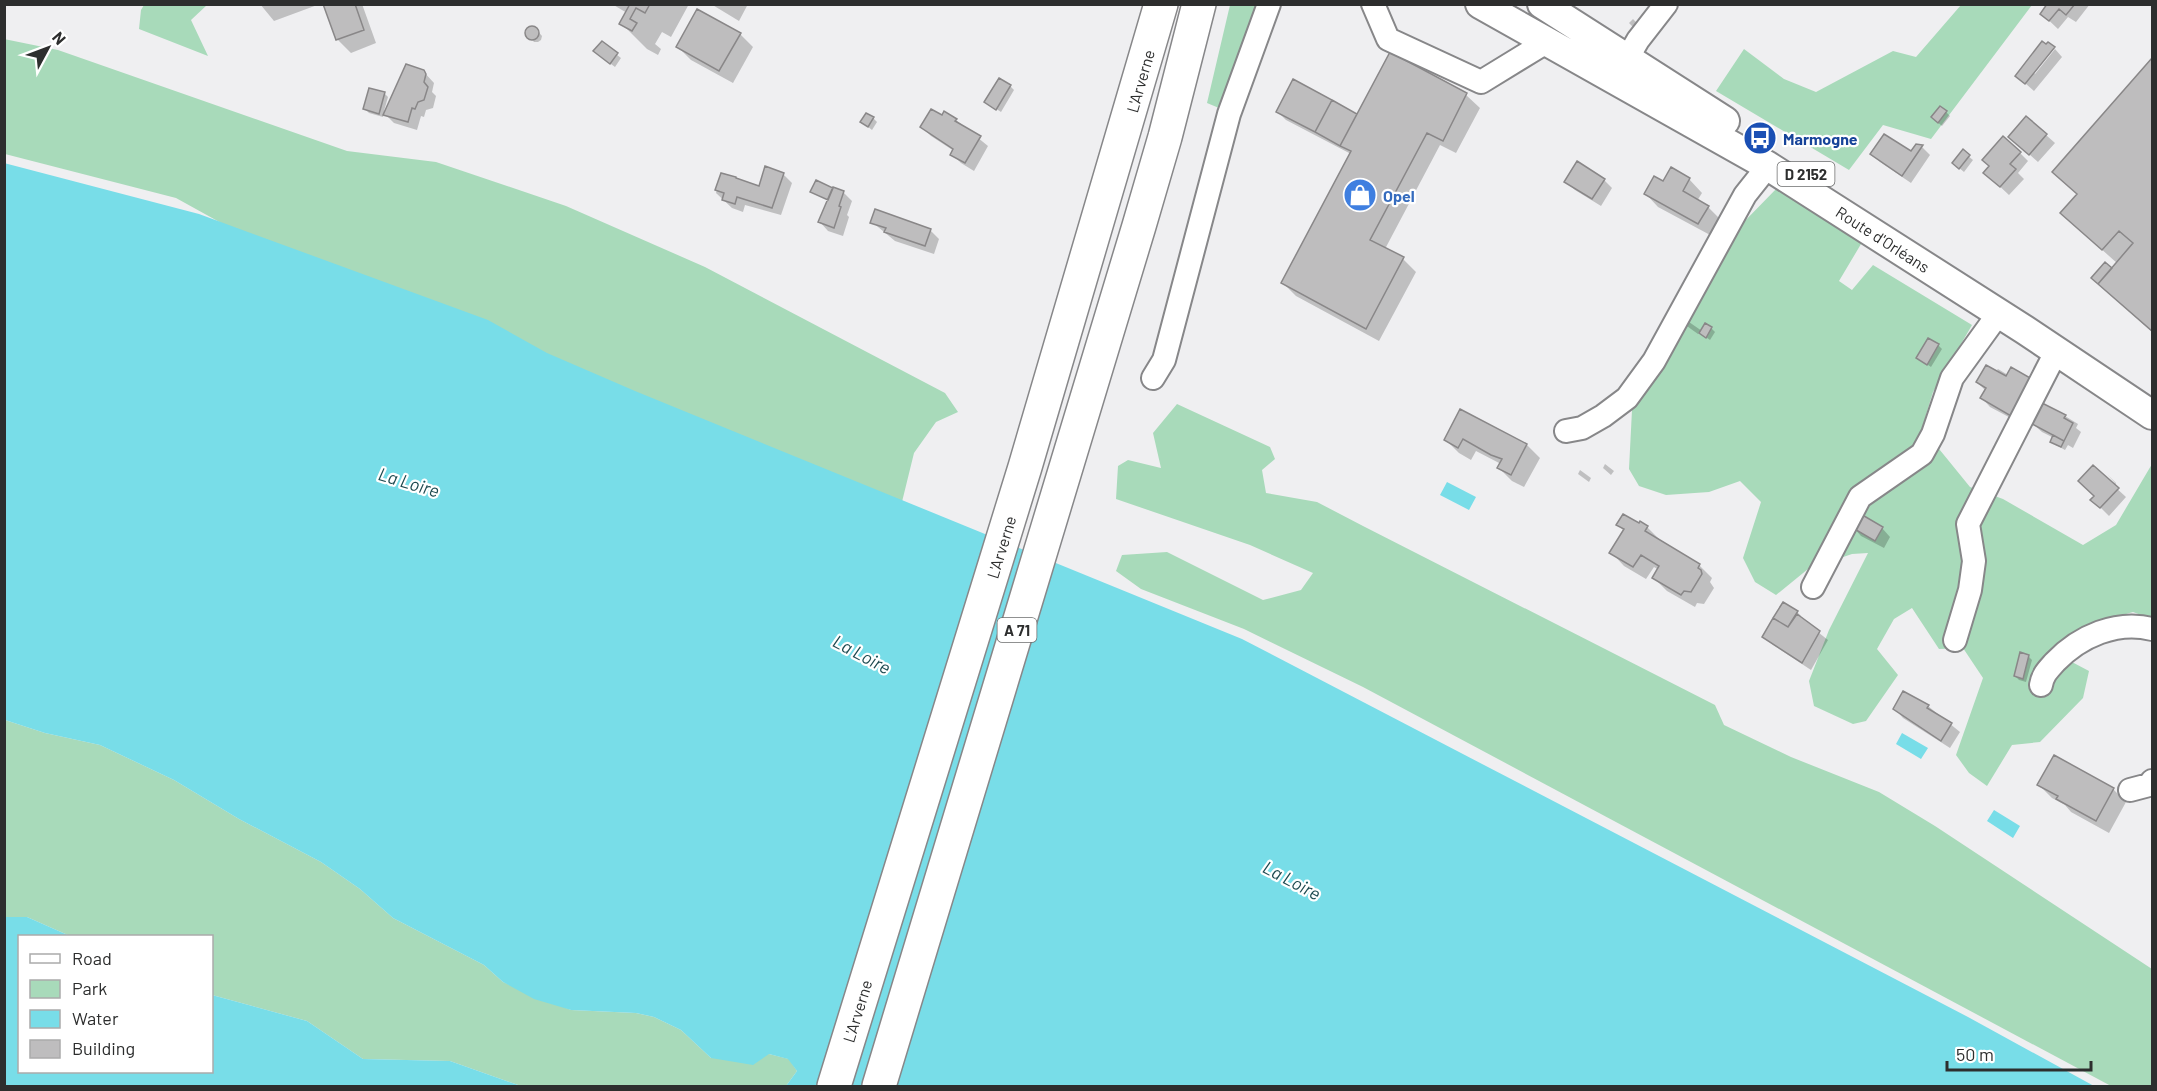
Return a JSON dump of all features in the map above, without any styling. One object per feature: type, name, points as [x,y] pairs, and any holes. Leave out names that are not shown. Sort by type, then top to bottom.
[{"type":"highway","name":"L'Arverne","points":[[834,1086],[1025,467],[1161,4]]},
{"type":"highway","name":"A 71","points":[[879,1086],[1102,351],[1165,137],[1198,4]]},
{"type":"main road","name":"Route d'Orléans","points":[[1480,4],[1768,166],[1999,313],[2152,414]]},
{"type":"main road","name":"Route d'Orléans","points":[[1542,4],[2152,397]]},
{"type":"main road","points":[[1558,4],[1581,28]]},
{"type":"street","points":[[1153,378],[1164,360],[1229,114],[1269,4]]},
{"type":"street","points":[[1373,4],[1389,39],[1481,82],[1548,41]]},
{"type":"street","points":[[1627,59],[1638,40],[1666,4]]},
{"type":"street","points":[[1566,431],[1582,428],[1627,398],[1654,361],[1745,195],[1768,166]]},
{"type":"street","points":[[1813,588],[1860,497],[1922,454],[1933,434],[1952,378],[1999,313]]},
{"type":"street","points":[[1955,640],[1970,590],[1973,571],[1974,561],[1968,524],[2056,352]]},
{"type":"street","points":[[2041,685],[2043,675],[2078,642],[2107,629],[2141,626],[2152,629]]},
{"type":"street","points":[[2130,790],[2149,785],[2152,781]]},
{"type":"green space","points":[[144,5],[207,5],[191,20],[208,56],[139,29],[141,10]]},
{"type":"green space","points":[[1230,5],[1259,5],[1219,108],[1207,103]]},
{"type":"green space","points":[[1961,5],[2032,5],[1931,139],[1883,125],[1849,170],[1716,91],[1744,49],[1784,79],[1816,92],[1893,51],[1916,57]]},
{"type":"green space","points":[[4,39],[58,50],[347,151],[436,162],[566,206],[705,267],[945,393],[958,412],[936,422],[914,453],[900,510],[272,251],[176,198],[5,154]]},
{"type":"green space","points":[[1778,187],[1864,239],[1839,281],[1852,290],[1873,265],[1972,325],[1933,392],[1922,428],[1970,487],[2003,499],[2083,545],[2116,525],[2152,464],[2152,619],[2133,612],[2084,626],[2051,651],[2089,671],[2083,698],[2040,742],[2012,745],[1987,786],[1969,773],[1956,755],[1983,678],[1963,648],[1939,649],[1912,608],[1894,619],[1877,649],[1898,675],[1866,721],[1853,724],[1814,706],[1809,681],[1829,630],[1868,553],[1852,554],[1808,569],[1776,595],[1755,582],[1743,558],[1761,502],[1740,481],[1709,492],[1666,495],[1639,486],[1629,469],[1632,410],[1738,228]]},
{"type":"green space","points":[[1177,404],[1270,447],[1275,459],[1262,470],[1266,493],[1317,502],[1715,705],[1724,725],[1791,757],[1879,792],[1935,826],[2152,969],[2152,1086],[2111,1086],[1363,687],[1244,629],[1141,589],[1116,571],[1122,555],[1167,552],[1263,600],[1301,590],[1313,573],[1250,545],[1116,499],[1118,466],[1128,460],[1161,468],[1153,433]]},
{"type":"green space","points":[[5,720],[45,733],[100,745],[174,780],[239,819],[321,862],[360,889],[393,918],[484,965],[503,982],[571,1010],[636,1013],[654,1017],[681,1030],[711,1058],[769,1054],[789,1059],[797,1071],[786,1086],[521,1086],[450,1061],[363,1059],[307,1021],[213,995],[213,935],[68,935],[27,917],[5,917]]},
{"type":"water","name":"La Loire","points":[[4,163],[199,214],[488,320],[547,353],[635,391],[1242,639],[1968,1017],[2094,1086],[786,1086],[797,1071],[788,1059],[769,1054],[753,1065],[711,1058],[681,1030],[654,1017],[636,1013],[571,1010],[534,999],[503,982],[484,965],[393,918],[360,889],[321,862],[239,819],[174,780],[100,745],[45,733],[5,720]]},
{"type":"water","points":[[1447,482],[1476,497],[1469,510],[1440,495]]},
{"type":"water","points":[[1902,733],[1928,748],[1921,759],[1896,744]]},
{"type":"water","points":[[1994,810],[2020,826],[2013,838],[1987,821]]},
{"type":"water","points":[[5,917],[27,917],[68,935],[18,935],[18,1073],[213,1073],[213,995],[307,1021],[363,1059],[450,1061],[521,1086],[5,1086]]},
{"type":"building","points":[[323,4],[355,4],[364,30],[336,40]]},
{"type":"building","points":[[630,4],[650,4],[645,13],[636,8],[630,19],[637,23],[632,31],[619,24]]},
{"type":"building","points":[[2047,4],[2075,4],[2066,15],[2059,9],[2049,21],[2040,14]]},
{"type":"building","points":[[697,9],[741,33],[719,71],[676,47]]},
{"type":"building","points":[[532,26],[537,28],[539,33],[537,38],[532,40],[527,38],[525,33],[527,28]]},
{"type":"building","points":[[602,41],[618,53],[610,64],[593,51]]},
{"type":"building","points":[[2042,41],[2055,47],[2025,84],[2015,76]]},
{"type":"building","name":"Opel","points":[[1390,52],[1467,93],[1443,141],[1427,133],[1370,240],[1404,257],[1366,329],[1281,283],[1351,151],[1340,146]]},
{"type":"building","points":[[2152,58],[2152,331],[2098,284],[2133,243],[2119,231],[2102,250],[2060,213],[2077,194],[2052,172]]},
{"type":"building","points":[[406,64],[424,70],[426,74],[424,82],[428,87],[424,100],[418,102],[415,109],[412,108],[408,122],[383,115]]},
{"type":"building","points":[[999,78],[1011,85],[996,110],[984,102]]},
{"type":"building","points":[[1293,79],[1332,100],[1315,132],[1276,112]]},
{"type":"building","points":[[369,88],[385,92],[379,114],[363,109]]},
{"type":"building","points":[[1332,100],[1357,114],[1340,146],[1315,132]]},
{"type":"building","points":[[1940,106],[1947,111],[1938,123],[1931,117]]},
{"type":"building","points":[[931,109],[942,115],[944,111],[957,119],[955,121],[981,136],[965,163],[950,155],[953,149],[920,127]]},
{"type":"building","points":[[866,113],[874,117],[868,127],[860,122]]},
{"type":"building","points":[[2026,116],[2047,134],[2029,155],[2008,137]]},
{"type":"building","points":[[1884,134],[1911,151],[1916,144],[1923,145],[1902,176],[1870,154]]},
{"type":"building","points":[[2003,136],[2021,152],[2010,164],[2016,169],[2000,187],[1983,173],[1989,166],[1982,160]]},
{"type":"building","points":[[1963,149],[1970,155],[1959,169],[1952,163]]},
{"type":"building","points":[[1577,161],[1605,179],[1592,199],[1564,182]]},
{"type":"building","points":[[765,166],[784,173],[772,208],[737,197],[735,204],[722,200],[724,193],[715,190],[721,173],[759,186]]},
{"type":"building","points":[[1671,167],[1690,178],[1683,191],[1709,206],[1698,224],[1644,194],[1654,176],[1663,181]]},
{"type":"building","points":[[816,180],[833,188],[828,200],[810,192]]},
{"type":"building","points":[[833,187],[844,191],[834,228],[818,222]]},
{"type":"building","points":[[875,209],[931,229],[925,246],[884,232],[886,228],[870,223]]},
{"type":"building","points":[[2105,262],[2112,268],[2098,284],[2091,278]]},
{"type":"building","points":[[1705,323],[1712,327],[1706,338],[1699,333]]},
{"type":"building","points":[[1928,338],[1939,344],[1927,365],[1916,358]]},
{"type":"building","points":[[1986,365],[2006,376],[2011,367],[2032,379],[2011,416],[1980,398],[1986,388],[1976,382]]},
{"type":"building","points":[[2042,403],[2066,415],[2064,418],[2073,423],[2064,441],[2032,424]]},
{"type":"building","points":[[1460,409],[1527,444],[1511,475],[1497,468],[1502,459],[1463,439],[1458,448],[1444,440]]},
{"type":"building","points":[[2053,435],[2064,441],[2061,447],[2050,442]]},
{"type":"building","points":[[2093,465],[2119,488],[2100,508],[2090,500],[2094,496],[2078,481]]},
{"type":"building","points":[[1859,513],[1883,527],[1875,541],[1851,527]]},
{"type":"building","points":[[1623,514],[1648,526],[1645,531],[1700,564],[1698,568],[1702,574],[1691,592],[1684,591],[1681,595],[1652,578],[1659,566],[1641,555],[1633,567],[1609,553],[1624,529],[1616,525]]},
{"type":"building","points":[[1783,602],[1798,611],[1788,627],[1773,618]]},
{"type":"building","points":[[1797,614],[1820,631],[1802,663],[1762,637],[1773,618],[1788,627]]},
{"type":"building","points":[[2020,652],[2029,655],[2023,679],[2014,676]]},
{"type":"building","points":[[1903,691],[1929,705],[1927,708],[1952,723],[1941,741],[1893,709]]},
{"type":"building","points":[[2054,755],[2114,788],[2096,821],[2056,799],[2058,796],[2037,785]]},
{"type":"place","name":"Marmogne","points":[[1760,138]]},
{"type":"place","name":"Opel","points":[[1360,195]]}]
